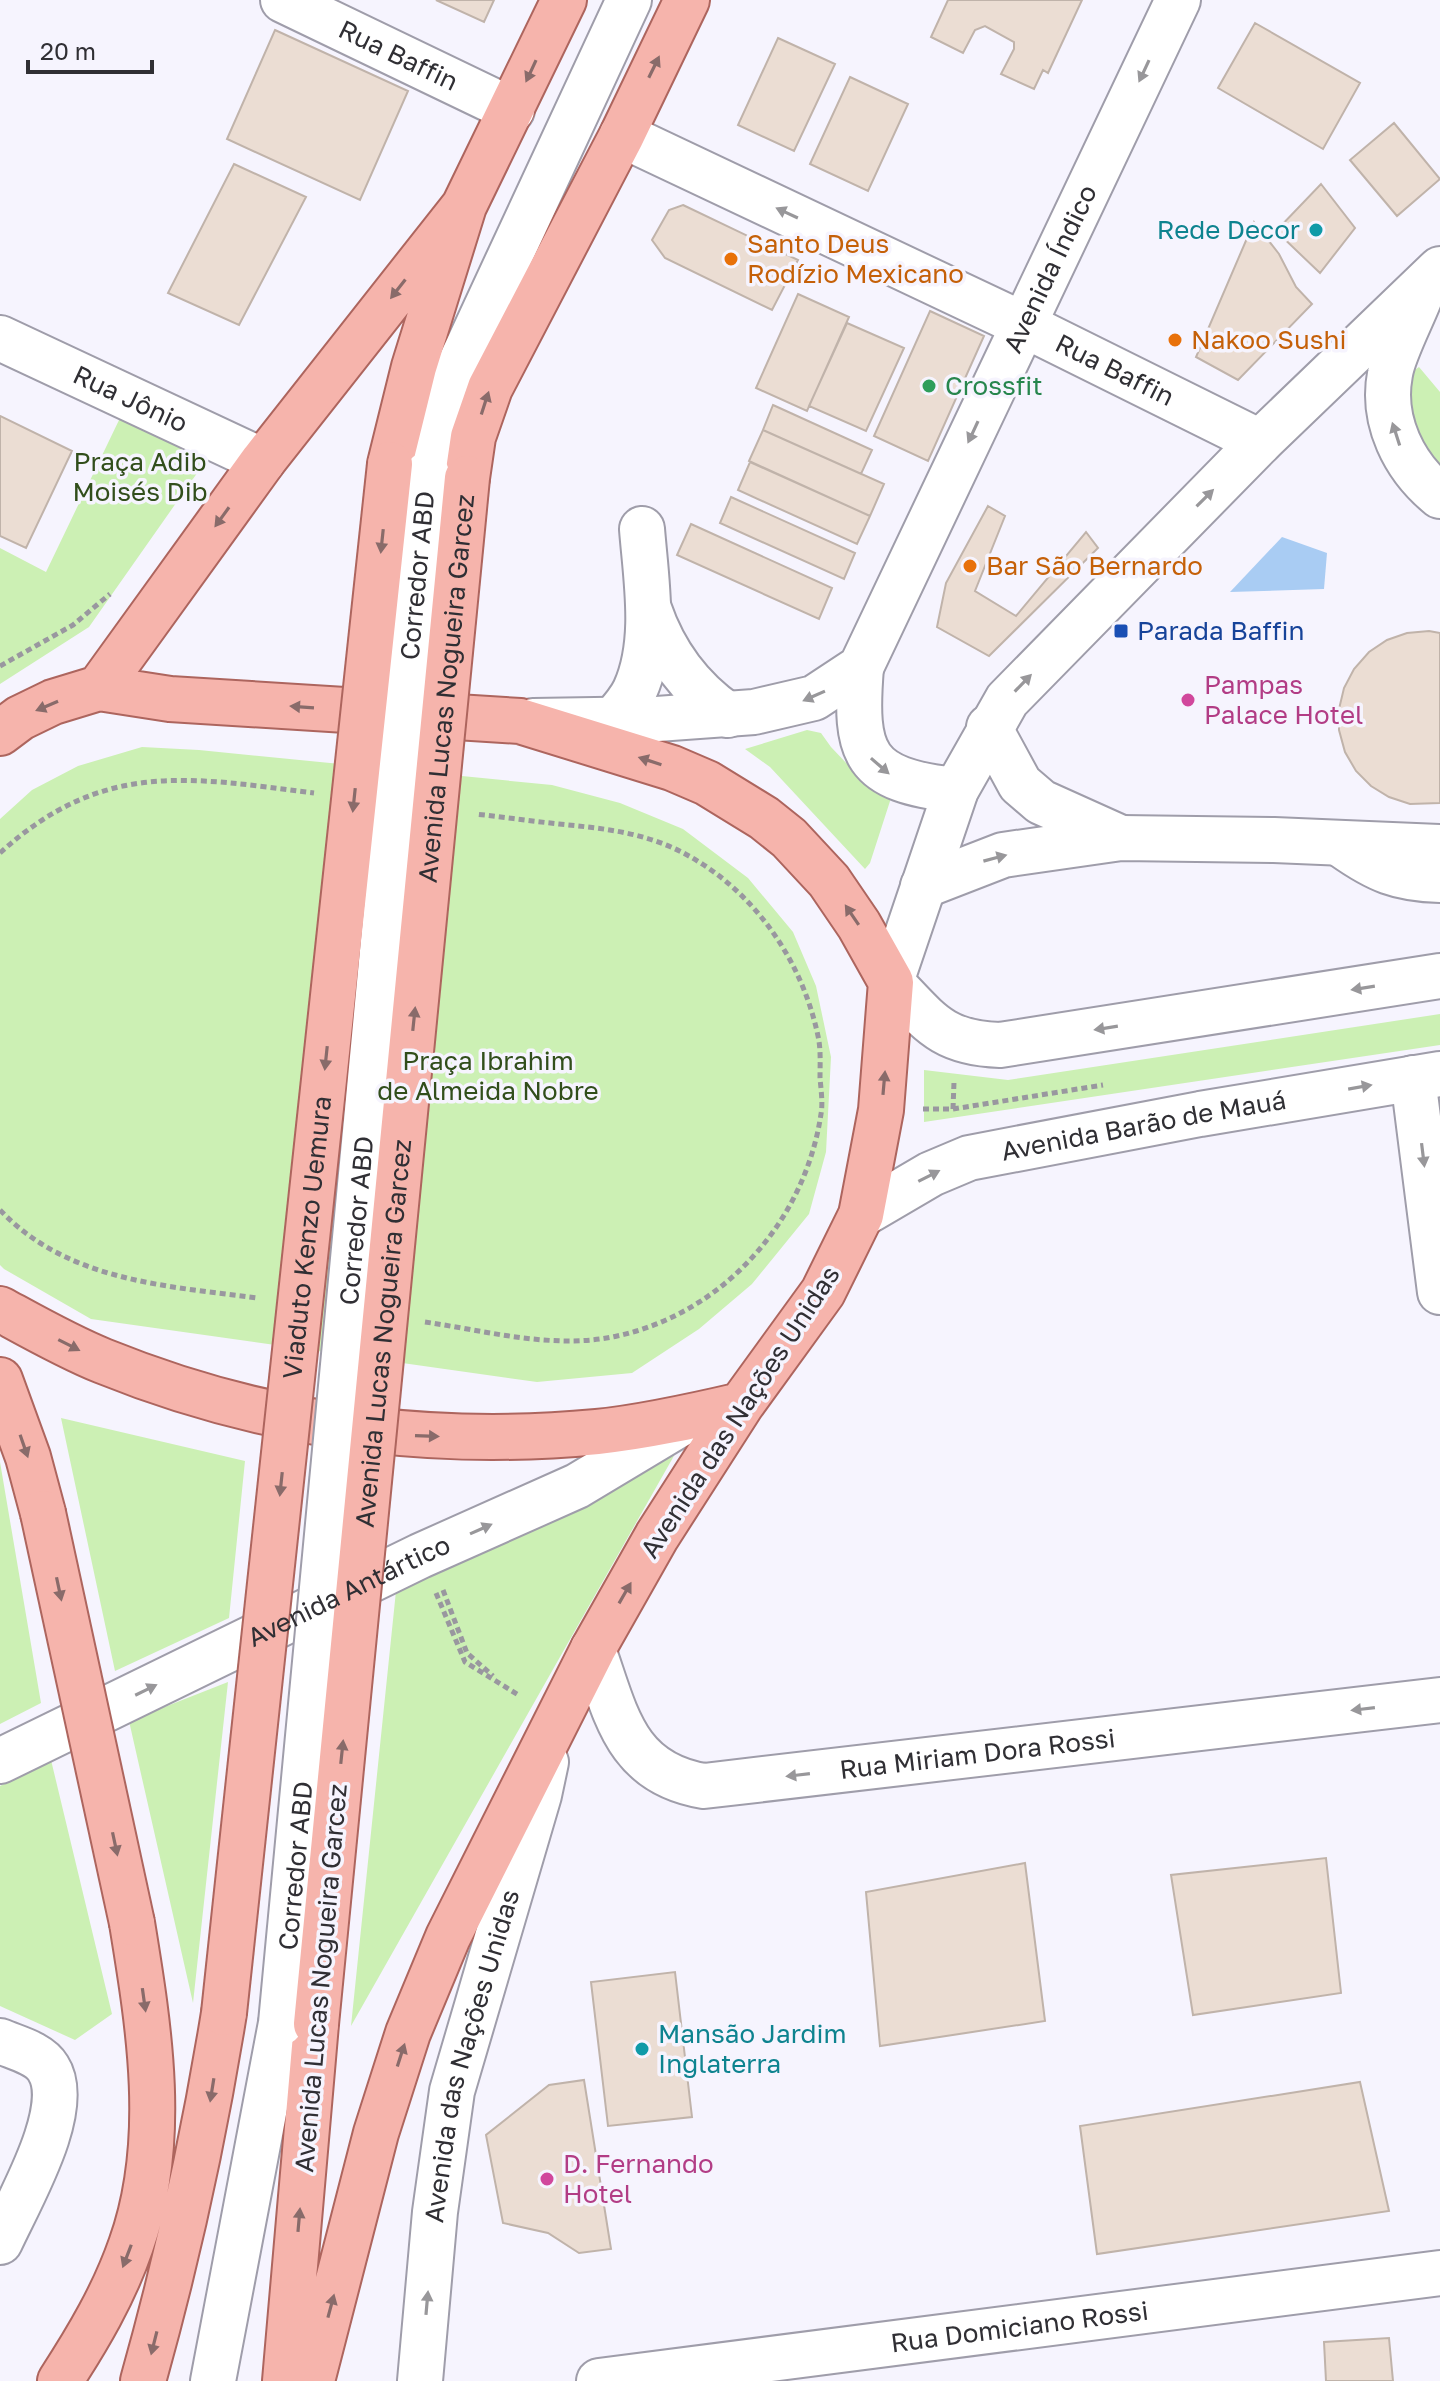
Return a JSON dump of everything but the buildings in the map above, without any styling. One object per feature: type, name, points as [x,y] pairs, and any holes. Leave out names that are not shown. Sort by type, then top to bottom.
[{"type":"main road","name":"Avenida Lucas Nogueira Garcez","points":[[285,2381],[298,2024],[428,472],[403,404],[464,206],[564,0]]},
{"type":"main road","name":"Avenida Lucas Nogueira Garcez","points":[[428,472],[473,437],[490,388],[622,135],[687,0]]},
{"type":"main road","name":"Avenida Lucas Nogueira Garcez","points":[[99,688],[263,461],[464,206]]},
{"type":"main road","name":"Viaduto Kenzo Uemura","points":[[143,2381],[210,2101],[224,2013],[428,472]]},
{"type":"main road","points":[[0,733],[20,718],[53,702],[99,688],[170,699],[520,721],[672,768],[707,783],[764,818],[789,838],[829,881],[859,925],[891,982]]},
{"type":"main road","name":"Avenida das Nações Unidas","points":[[312,2381],[376,2133],[408,2033],[448,1937],[547,1735],[657,1536],[741,1405],[823,1292],[861,1215],[881,1110],[891,982]]},
{"type":"main road","points":[[0,1309],[100,1360],[170,1387],[250,1410],[392,1433],[504,1438],[600,1432],[741,1405]]},
{"type":"main road","points":[[0,1380],[28,1457],[43,1513],[132,1923],[147,2023],[150,2067],[148,2173],[133,2242],[92,2331],[60,2381]]},
{"type":"street","name":"Rua Baffin","points":[[283,0],[512,110]]},
{"type":"street","name":"Corredor ABD","points":[[428,472],[436,426],[452,381],[629,0]]},
{"type":"street","name":"Avenida Índico","points":[[956,790],[907,783],[880,769],[870,759],[860,729],[858,704],[861,667],[1178,0]]},
{"type":"street","name":"Rua Baffin","points":[[622,135],[1024,325],[1260,442]]},
{"type":"street","name":"Avenida das Nações Unidas","points":[[891,982],[956,790],[1007,700],[1260,442],[1433,276]]},
{"type":"street","points":[[1433,276],[1390,372],[1389,399],[1392,427],[1402,452],[1416,475],[1440,496]]},
{"type":"street","name":"Rua Jônio","points":[[0,338],[263,461]]},
{"type":"street","points":[[613,720],[634,694],[639,681],[649,609],[642,529]]},
{"type":"street","points":[[649,609],[658,636],[695,690],[728,715]]},
{"type":"street","points":[[520,721],[728,715],[814,698],[861,667]]},
{"type":"street","points":[[989,727],[1020,784],[1041,802],[1121,838]]},
{"type":"street","points":[[923,886],[1003,855],[1121,838],[1440,847]]},
{"type":"street","points":[[1339,842],[1382,871],[1411,880],[1440,880]]},
{"type":"street","points":[[891,982],[937,1028],[947,1034],[977,1044],[1000,1045],[1440,976]]},
{"type":"street","points":[[1426,1076],[1440,1292]]},
{"type":"street","name":"Avenida Barão de Mauá","points":[[861,1215],[931,1174],[969,1158],[1200,1114],[1426,1076]]},
{"type":"street","name":"Avenida Antártico","points":[[0,1761],[424,1554],[577,1486],[695,1415]]},
{"type":"street","name":"Rua Miriam Dora Rossi","points":[[593,1649],[621,1726],[638,1753],[668,1777],[704,1786],[1440,1700]]},
{"type":"street","name":"Avenida das Nações Unidas","points":[[420,2381],[435,2212],[452,2091],[539,1795],[546,1765],[547,1735]]},
{"type":"street","points":[[213,2381],[298,2024]]},
{"type":"street","points":[[0,2041],[35,2056],[47,2065],[57,2095],[55,2115],[0,2242]]},
{"type":"street","name":"Rua Domiciano Rossi","points":[[599,2381],[1440,2273]]},
{"type":"path","points":[[0,666],[73,625],[113,591]]},
{"type":"path","points":[[0,853],[27,828],[66,804],[109,788],[151,780],[206,780],[328,795]]},
{"type":"path","points":[[420,1321],[557,1341],[617,1336],[681,1314],[738,1276],[785,1218],[811,1161],[822,1111],[819,1037],[795,967],[763,917],[721,877],[672,847],[616,829],[466,812]]},
{"type":"path","points":[[0,1210],[13,1224],[60,1256],[128,1280],[266,1300]]},
{"type":"path","points":[[424,1554],[467,1653],[520,1696],[465,1662],[424,1554]]},
{"type":"green space","points":[[1419,367],[1440,392],[1440,482],[1427,472],[1402,379]]},
{"type":"green space","name":"Praça Adib Moisés Dib","points":[[120,418],[207,459],[89,627],[0,684],[0,548],[46,572]]},
{"type":"green space","points":[[807,730],[821,733],[870,788],[892,795],[870,863],[865,869],[770,767],[745,749]]},
{"type":"green space","name":"Praça Ibrahim de Almeida Nobre","points":[[142,747],[552,785],[620,803],[683,829],[748,878],[793,932],[816,986],[831,1057],[826,1152],[809,1214],[752,1284],[699,1329],[632,1373],[537,1382],[91,1319],[4,1269],[0,1265],[0,819],[32,790],[78,766]]},
{"type":"green space","points":[[1440,1014],[1440,1045],[924,1122],[924,1070],[1008,1080]]},
{"type":"green space","points":[[61,1418],[245,1461],[229,1618],[115,1671]]},
{"type":"green space","points":[[675,1454],[351,2026],[396,1591]]},
{"type":"green space","points":[[0,1462],[41,1703],[0,1724]]},
{"type":"green space","points":[[228,1682],[193,2003],[129,1721]]},
{"type":"green space","points":[[51,1760],[112,2014],[75,2040],[0,2006],[0,1786]]},
{"type":"water","points":[[1282,537],[1327,553],[1324,589],[1230,592]]},
{"type":"place","name":"Rede Decor","points":[[1316,230]]},
{"type":"place","name":"Santo Deus Rodízio Mexicano","points":[[731,259]]},
{"type":"place","name":"Nakoo Sushi","points":[[1175,340]]},
{"type":"place","name":"Crossfit","points":[[929,386]]},
{"type":"place","name":"Bar São Bernardo","points":[[970,566]]},
{"type":"place","name":"Parada Baffin","points":[[1121,631]]},
{"type":"place","name":"Pampas Palace Hotel","points":[[1188,700]]},
{"type":"place","name":"Mansão Jardim Inglaterra","points":[[642,2049]]},
{"type":"place","name":"D. Fernando Hotel","points":[[547,2179]]}]
